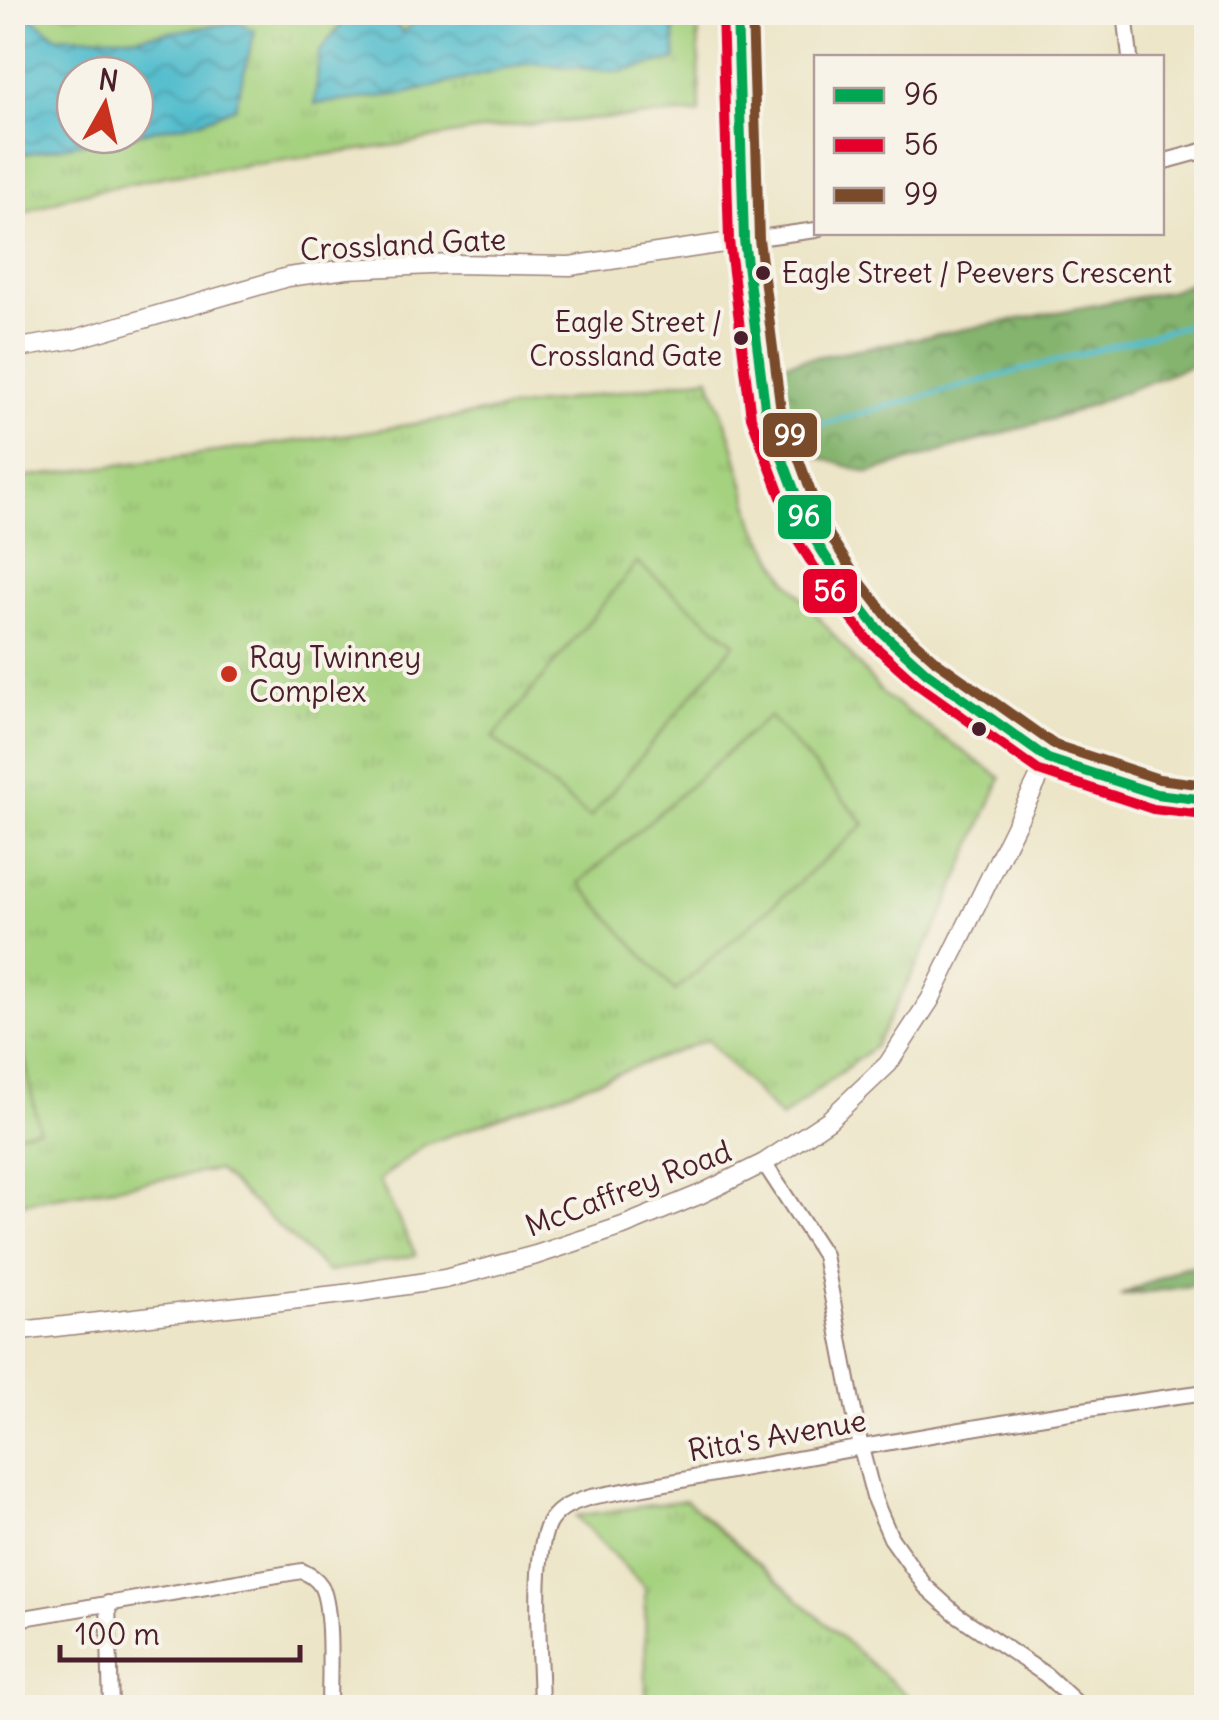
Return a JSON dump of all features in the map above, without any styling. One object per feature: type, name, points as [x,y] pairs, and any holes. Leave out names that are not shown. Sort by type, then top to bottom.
[{"type":"main road","points":[[737,12],[744,240],[766,415],[810,532],[878,629],[927,673],[1048,758]]},
{"type":"main road","points":[[1107,778],[1156,794],[1206,800]]},
{"type":"street","points":[[1125,12],[1130,55]]},
{"type":"street","points":[[1164,161],[1206,150]]},
{"type":"street","points":[[744,240],[814,230]]},
{"type":"street","name":"Crossland Gate","points":[[12,349],[74,340],[288,277],[347,269],[452,264],[570,266],[744,240]]},
{"type":"street","points":[[1048,758],[1107,778]]},
{"type":"street","name":"McCaffrey Road","points":[[12,1332],[445,1279],[623,1226],[764,1163],[828,1120],[888,1064],[930,1000],[1048,758]]},
{"type":"street","points":[[764,1163],[824,1255],[861,1448],[875,1501],[891,1538],[925,1586],[956,1614],[1046,1675],[1082,1708]]},
{"type":"street","name":"Rita's Avenue","points":[[541,1708],[539,1554],[548,1522],[566,1505],[590,1496],[861,1448],[1206,1392]]},
{"type":"street","points":[[12,1620],[302,1571],[315,1578],[323,1589],[327,1609],[329,1708]]},
{"type":"street","points":[[108,1603],[111,1708]]},
{"type":"green space","points":[[13,13],[698,13],[700,113],[520,125],[166,176],[69,196],[13,217]]},
{"type":"green space","points":[[1206,276],[1206,360],[1065,415],[869,473],[803,452],[773,365],[1170,291]]},
{"type":"green space","points":[[709,377],[731,436],[755,525],[787,580],[885,696],[1001,778],[942,916],[875,1046],[781,1118],[707,1040],[424,1145],[379,1180],[416,1255],[328,1272],[217,1170],[13,1204],[13,479],[357,433]]},
{"type":"green space","points":[[637,563],[735,643],[590,818],[493,738]]},
{"type":"green space","points":[[769,716],[865,824],[675,991],[579,883]]},
{"type":"green space","points":[[12,998],[39,1129],[13,1134],[12,1134]]},
{"type":"green space","points":[[1206,1264],[1206,1284],[1119,1296],[1181,1268]]},
{"type":"green space","points":[[686,1500],[920,1707],[646,1707],[645,1588],[576,1516]]},
{"type":"water","points":[[13,12],[26,13],[56,36],[136,37],[238,22],[255,31],[235,107],[201,121],[155,130],[155,55],[55,55],[55,148],[13,156]]},
{"type":"water","points":[[351,12],[389,13],[402,32],[426,13],[672,13],[676,59],[620,72],[529,63],[404,94],[315,104],[319,53]]},
{"type":"waterway","points":[[808,428],[1206,320]]},
{"type":"transit line","name":"56","points":[[722,12],[729,240],[751,417],[797,540],[868,640],[918,685],[1039,771],[1153,809],[1204,815]]},
{"type":"transit line","name":"96","points":[[737,12],[744,240],[766,415],[810,532],[878,629],[927,673],[1048,759],[1156,794],[1206,800]]},
{"type":"transit line","name":"99","points":[[752,12],[759,239],[781,411],[823,525],[889,619],[936,661],[1055,745],[1159,779],[1206,785]]},
{"type":"place","name":"Eagle Street / Peevers Crescent","points":[[763,273]]},
{"type":"place","name":"Eagle Street / Crossland Gate","points":[[741,338]]},
{"type":"place","name":"Ray Twinney Complex","points":[[229,674]]}]
